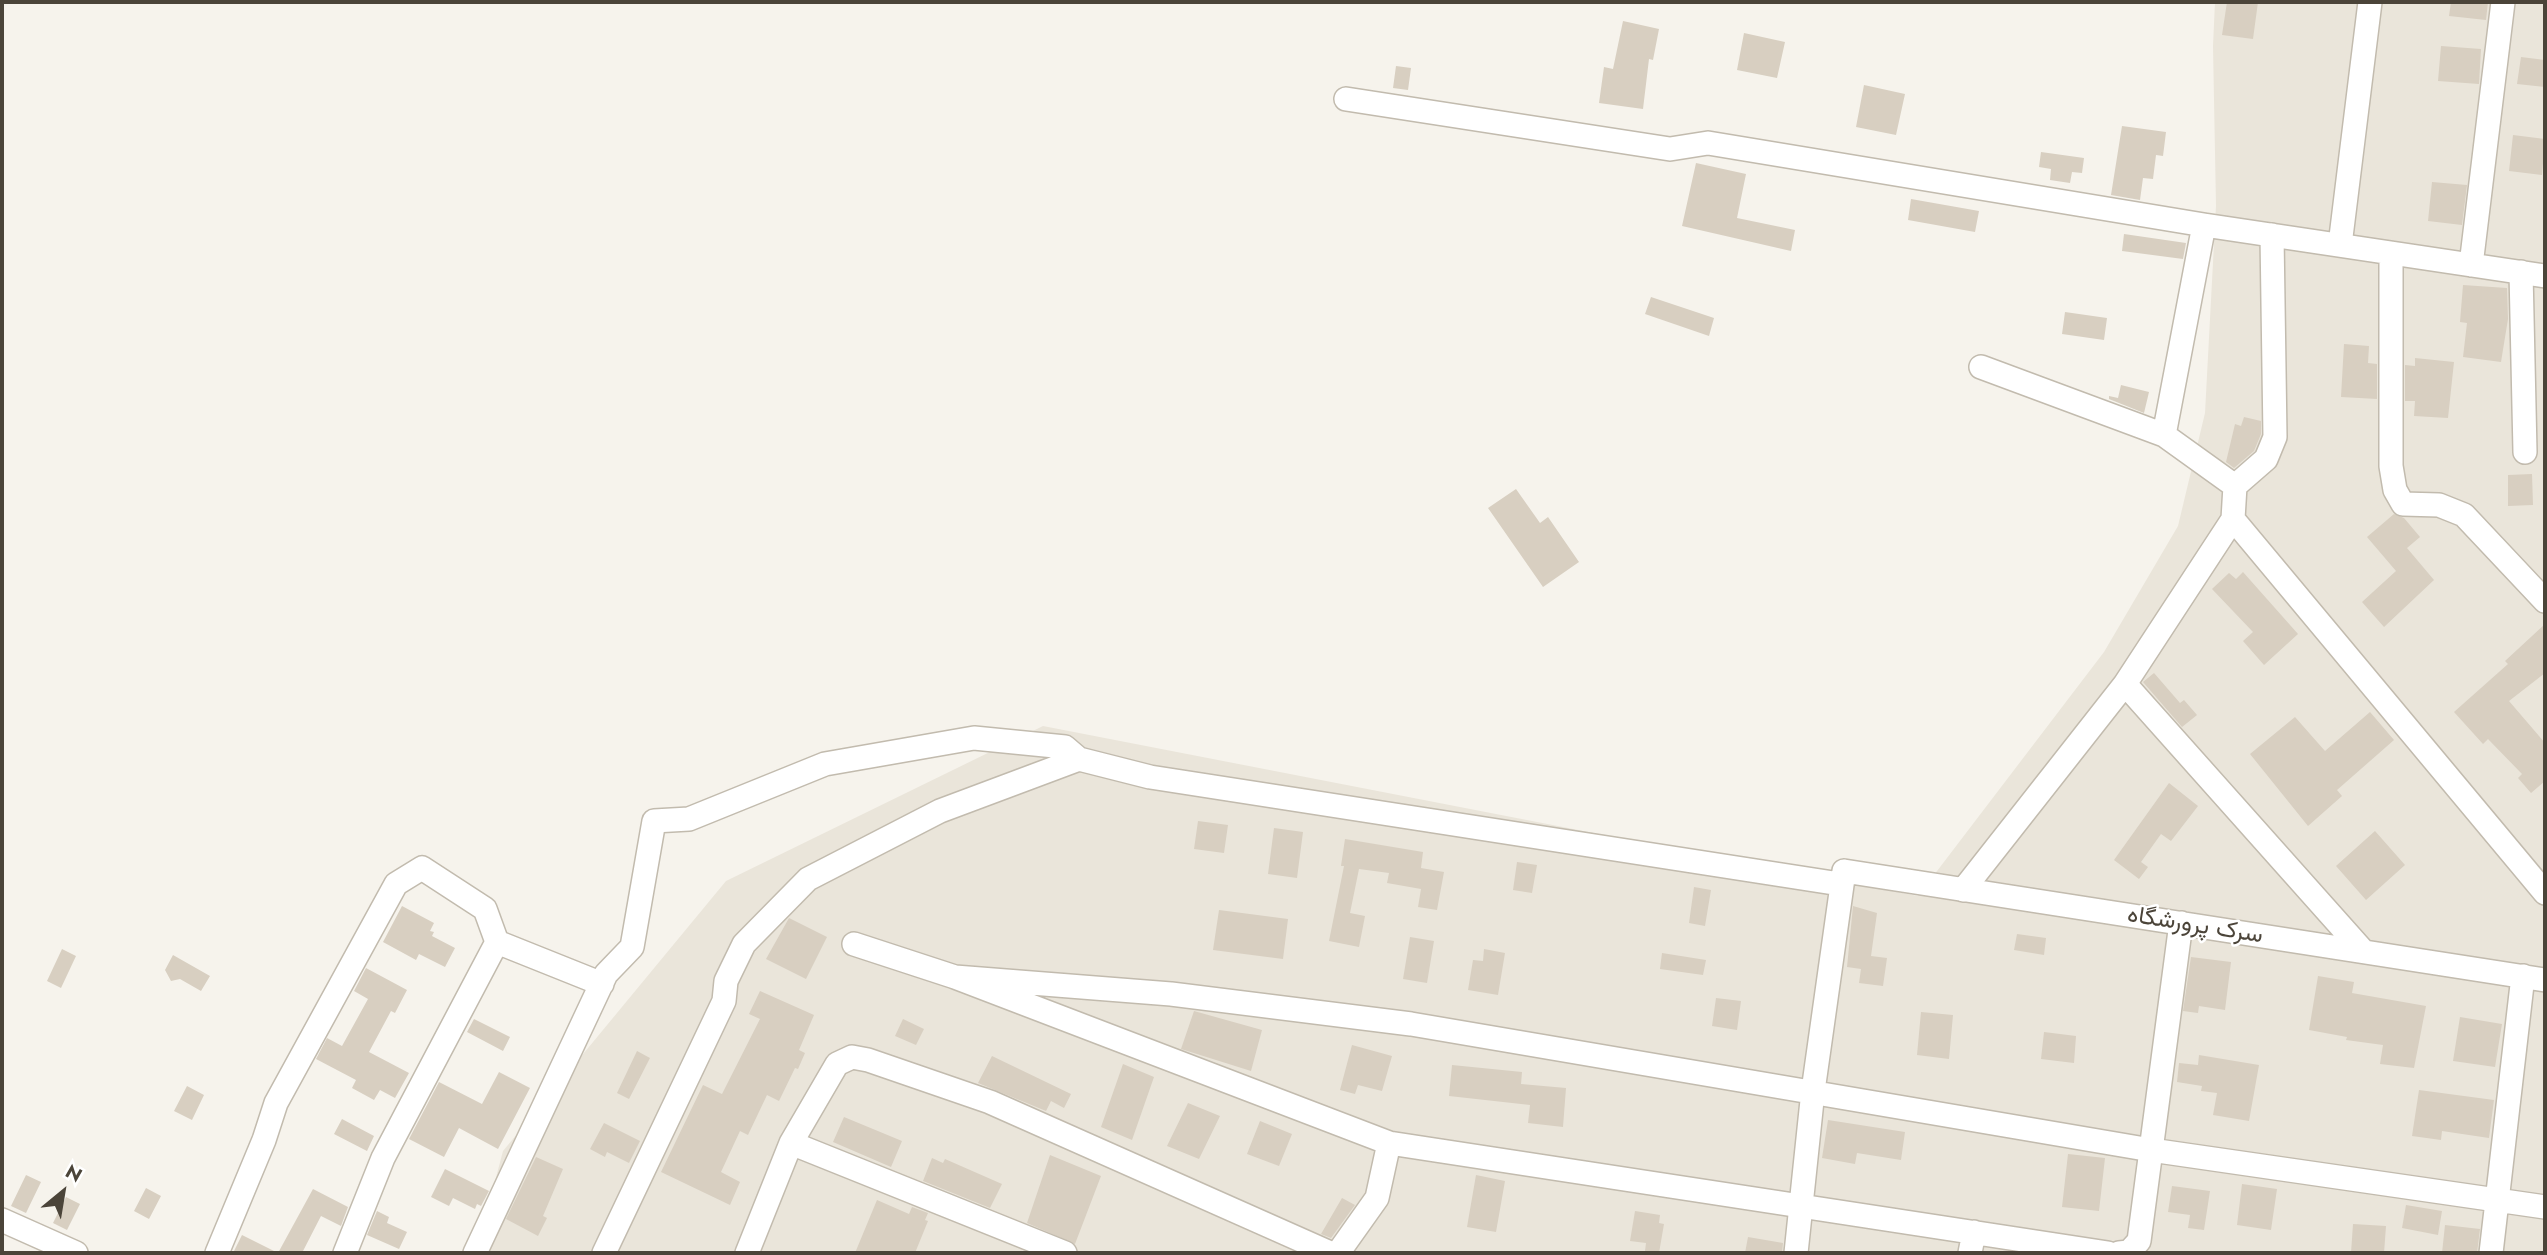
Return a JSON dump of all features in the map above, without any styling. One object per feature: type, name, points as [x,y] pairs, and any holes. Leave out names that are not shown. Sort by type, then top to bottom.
[{"type":"street","points":[[2340,245],[2370,2]]},
{"type":"street","points":[[2471,265],[2503,2]]},
{"type":"street","points":[[1346,99],[1670,149],[1709,143],[2204,225],[2545,276]]},
{"type":"street","points":[[2164,435],[2204,225]]},
{"type":"street","points":[[1963,890],[2125,684],[2233,519],[2235,486],[2266,459],[2274,437],[2272,235]]},
{"type":"street","points":[[2391,253],[2391,466],[2395,490],[2403,504],[2439,505],[2464,516],[2545,601]]},
{"type":"street","points":[[2521,272],[2525,452]]},
{"type":"street","points":[[1981,367],[2164,435],[2235,486]]},
{"type":"street","points":[[2233,519],[2545,893]]},
{"type":"street","points":[[2125,684],[2363,951]]},
{"type":"street","name":"سرک پرورشگاه","points":[[602,984],[606,974],[632,947],[654,821],[689,818],[825,764],[974,738],[1065,747],[1079,759],[1163,779],[1842,878],[1963,890],[2534,978]]},
{"type":"street","points":[[604,1253],[724,1001],[726,981],[744,944],[808,879],[940,811],[1079,759]]},
{"type":"street","points":[[217,1253],[264,1140],[276,1103],[396,884],[422,868],[485,909],[497,942],[383,1158],[345,1253]]},
{"type":"street","points":[[1796,1253],[1813,1091],[1842,878]]},
{"type":"street","points":[[2119,1253],[2129,1252],[2139,1241],[2181,923]]},
{"type":"street","points":[[475,1253],[602,984],[497,942]]},
{"type":"street","points":[[854,944],[956,977],[1389,1143],[1799,1207],[1972,1243],[2108,1253]]},
{"type":"street","points":[[956,977],[1171,995],[1411,1024],[2151,1150],[2545,1207]]},
{"type":"street","points":[[2491,1253],[2534,978]]},
{"type":"street","points":[[749,1253],[791,1143],[837,1064],[852,1057],[868,1059],[990,1102],[1330,1253]]},
{"type":"street","points":[[791,1143],[1065,1253]]},
{"type":"street","points":[[1338,1253],[1377,1198],[1389,1143]]},
{"type":"street","points":[[2,1220],[75,1253]]},
{"type":"shaded area","points":[[2215,2],[2545,2],[2545,1253],[476,1253],[503,1151],[726,881],[1043,726],[1918,896],[2104,652],[2178,526],[2205,413],[2216,206],[2213,46]]},
{"type":"building","points":[[2227,2],[2258,2],[2253,39],[2222,35]]},
{"type":"building","points":[[2451,2],[2488,2],[2486,20],[2449,16]]},
{"type":"building","points":[[1623,21],[1659,29],[1653,60],[1649,59],[1643,109],[1599,103],[1604,67],[1613,69]]},
{"type":"building","points":[[1744,33],[1785,42],[1777,78],[1737,70]]},
{"type":"building","points":[[2441,46],[2481,49],[2479,84],[2438,81]]},
{"type":"building","points":[[2521,57],[2545,60],[2545,87],[2517,84]]},
{"type":"building","points":[[1396,66],[1411,68],[1408,90],[1393,88]]},
{"type":"building","points":[[1864,85],[1905,94],[1896,135],[1856,127]]},
{"type":"building","points":[[2122,126],[2166,132],[2163,156],[2156,155],[2153,179],[2143,178],[2140,200],[2111,195]]},
{"type":"building","points":[[2513,135],[2545,139],[2542,175],[2509,171]]},
{"type":"building","points":[[2041,152],[2084,158],[2082,173],[2072,172],[2070,183],[2050,180],[2051,169],[2039,167]]},
{"type":"building","points":[[1696,163],[1746,174],[1737,218],[1795,230],[1791,251],[1682,226]]},
{"type":"building","points":[[2432,182],[2467,185],[2462,225],[2428,221]]},
{"type":"building","points":[[1911,199],[1979,211],[1975,232],[1908,220]]},
{"type":"building","points":[[2124,234],[2186,243],[2183,259],[2122,251]]},
{"type":"building","points":[[2463,285],[2507,288],[2508,319],[2501,362],[2463,357],[2467,323],[2460,322]]},
{"type":"building","points":[[1651,297],[1714,318],[1709,336],[1645,314]]},
{"type":"building","points":[[2065,312],[2107,318],[2104,340],[2062,334]]},
{"type":"building","points":[[2344,344],[2369,346],[2368,363],[2377,364],[2377,399],[2341,397]]},
{"type":"building","points":[[2415,358],[2454,362],[2448,418],[2414,416],[2415,401],[2405,401],[2405,365],[2415,366]]},
{"type":"building","points":[[2121,385],[2149,392],[2144,413],[2109,399],[2109,396],[2118,398]]},
{"type":"building","points":[[2244,417],[2261,421],[2261,434],[2254,451],[2234,468],[2226,462],[2235,424],[2241,426]]},
{"type":"building","points":[[2532,474],[2533,505],[2508,506],[2508,475]]},
{"type":"building","points":[[1516,489],[1540,523],[1548,517],[1579,562],[1543,587],[1488,508]]},
{"type":"building","points":[[2394,514],[2404,518],[2420,537],[2407,548],[2434,580],[2384,627],[2362,602],[2396,571],[2367,537]]},
{"type":"building","points":[[2243,572],[2298,634],[2264,665],[2243,641],[2253,632],[2212,589],[2229,573],[2236,579]]},
{"type":"building","points":[[2545,624],[2545,673],[2509,701],[2545,743],[2545,781],[2531,793],[2518,778],[2522,774],[2488,739],[2483,744],[2454,712],[2508,664],[2505,661]]},
{"type":"building","points":[[2154,673],[2180,703],[2184,700],[2197,715],[2182,727],[2143,682]]},
{"type":"building","points":[[2370,712],[2394,740],[2337,790],[2342,796],[2308,826],[2250,754],[2295,717],[2325,751]]},
{"type":"building","points":[[2169,783],[2198,806],[2171,841],[2161,834],[2141,862],[2148,867],[2139,879],[2114,860]]},
{"type":"building","points":[[1198,821],[1228,825],[1224,853],[1194,849]]},
{"type":"building","points":[[1274,828],[1303,832],[1297,878],[1268,874]]},
{"type":"building","points":[[2375,831],[2405,865],[2366,900],[2336,866]]},
{"type":"building","points":[[1345,839],[1423,852],[1421,868],[1444,872],[1437,910],[1418,907],[1421,889],[1387,883],[1389,873],[1359,869],[1350,913],[1365,916],[1359,947],[1329,941],[1344,866],[1341,866]]},
{"type":"building","points":[[1517,862],[1537,865],[1532,893],[1513,890]]},
{"type":"building","points":[[1694,887],[1711,890],[1705,926],[1689,923]]},
{"type":"building","points":[[402,906],[434,923],[430,931],[434,932],[432,936],[455,948],[445,967],[419,954],[416,960],[383,942]]},
{"type":"building","points":[[1853,906],[1877,913],[1871,956],[1887,958],[1883,986],[1859,983],[1861,969],[1847,967]]},
{"type":"building","points":[[1219,910],[1288,919],[1283,959],[1213,950]]},
{"type":"building","points":[[789,918],[827,937],[806,979],[766,959]]},
{"type":"building","points":[[2017,934],[2046,938],[2044,955],[2014,950]]},
{"type":"building","points":[[1410,937],[1434,941],[1427,983],[1403,979]]},
{"type":"building","points":[[62,949],[76,956],[61,988],[47,981]]},
{"type":"building","points":[[1484,949],[1505,953],[1498,995],[1468,990],[1473,960],[1483,961]]},
{"type":"building","points":[[1662,953],[1706,960],[1703,975],[1660,969]]},
{"type":"building","points":[[173,955],[210,976],[201,991],[180,979],[171,981],[165,970]]},
{"type":"building","points":[[2191,957],[2231,962],[2225,1010],[2199,1006],[2198,1013],[2183,1011]]},
{"type":"building","points":[[366,968],[407,990],[395,1013],[391,1011],[369,1052],[409,1073],[395,1098],[380,1090],[374,1100],[352,1088],[356,1080],[316,1059],[327,1038],[342,1046],[368,999],[354,991]]},
{"type":"building","points":[[2318,976],[2354,982],[2352,993],[2426,1006],[2414,1068],[2380,1064],[2383,1045],[2346,1040],[2347,1037],[2309,1030]]},
{"type":"building","points":[[760,991],[814,1015],[799,1050],[805,1053],[798,1069],[795,1068],[779,1101],[767,1095],[748,1135],[740,1131],[721,1172],[740,1182],[730,1205],[661,1172],[703,1085],[722,1094],[760,1019],[749,1014]]},
{"type":"building","points":[[1716,998],[1741,1001],[1737,1030],[1712,1026]]},
{"type":"building","points":[[1194,1011],[1262,1030],[1251,1071],[1181,1049]]},
{"type":"building","points":[[1921,1012],[1953,1015],[1949,1059],[1917,1055]]},
{"type":"building","points":[[2460,1017],[2502,1024],[2495,1067],[2453,1061]]},
{"type":"building","points":[[474,1019],[510,1037],[503,1051],[467,1032]]},
{"type":"building","points":[[903,1019],[924,1029],[916,1045],[895,1036]]},
{"type":"building","points":[[2044,1032],[2076,1036],[2074,1063],[2041,1059]]},
{"type":"building","points":[[1352,1045],[1392,1056],[1382,1091],[1358,1085],[1355,1094],[1340,1090]]},
{"type":"building","points":[[637,1051],[650,1058],[629,1099],[617,1093]]},
{"type":"building","points":[[2199,1055],[2259,1065],[2249,1121],[2213,1115],[2217,1093],[2201,1091],[2202,1086],[2177,1082],[2179,1063],[2198,1065]]},
{"type":"building","points":[[992,1056],[1071,1094],[1064,1108],[1051,1101],[1046,1111],[978,1083]]},
{"type":"building","points":[[1123,1064],[1154,1077],[1132,1140],[1101,1127]]},
{"type":"building","points":[[1452,1065],[1522,1072],[1521,1084],[1566,1088],[1563,1127],[1528,1123],[1530,1105],[1449,1096]]},
{"type":"building","points":[[499,1072],[530,1088],[498,1149],[459,1128],[444,1157],[409,1139],[439,1082],[482,1104]]},
{"type":"building","points":[[187,1086],[204,1095],[192,1120],[174,1111]]},
{"type":"building","points":[[2419,1090],[2494,1100],[2489,1138],[2442,1131],[2441,1140],[2412,1136]]},
{"type":"building","points":[[1188,1103],[1220,1116],[1199,1159],[1167,1146]]},
{"type":"building","points":[[844,1117],[902,1141],[891,1167],[833,1142]]},
{"type":"building","points":[[342,1119],[374,1136],[367,1151],[334,1134]]},
{"type":"building","points":[[1828,1120],[1905,1132],[1901,1160],[1857,1153],[1855,1164],[1822,1158]]},
{"type":"building","points":[[1260,1121],[1292,1134],[1279,1166],[1247,1154]]},
{"type":"building","points":[[604,1123],[640,1141],[629,1163],[607,1152],[605,1157],[590,1149]]},
{"type":"building","points":[[2068,1154],[2105,1158],[2099,1211],[2062,1207]]},
{"type":"building","points":[[1050,1155],[1101,1176],[1075,1244],[1027,1223]]},
{"type":"building","points":[[536,1157],[563,1169],[543,1216],[547,1218],[538,1236],[506,1219]]},
{"type":"building","points":[[932,1158],[943,1163],[945,1159],[1002,1184],[990,1208],[923,1181]]},
{"type":"building","points":[[445,1169],[489,1191],[481,1206],[477,1204],[475,1209],[453,1198],[449,1206],[431,1197]]},
{"type":"building","points":[[26,1175],[41,1182],[26,1213],[11,1206]]},
{"type":"building","points":[[1476,1175],[1505,1181],[1496,1232],[1467,1227]]},
{"type":"building","points":[[2242,1184],[2277,1189],[2271,1230],[2237,1225]]},
{"type":"building","points":[[2172,1186],[2210,1191],[2204,1230],[2188,1228],[2190,1215],[2168,1212]]},
{"type":"building","points":[[146,1188],[161,1196],[149,1219],[134,1211]]},
{"type":"building","points":[[313,1189],[348,1207],[341,1226],[321,1216],[302,1253],[278,1253]]},
{"type":"building","points":[[66,1197],[80,1204],[67,1230],[53,1223]]},
{"type":"building","points":[[1342,1198],[1355,1205],[1331,1238],[1321,1234]]},
{"type":"building","points":[[877,1200],[909,1214],[912,1207],[928,1213],[925,1220],[928,1221],[915,1253],[855,1253]]},
{"type":"building","points":[[2406,1205],[2442,1211],[2438,1235],[2402,1228]]},
{"type":"building","points":[[377,1211],[389,1217],[387,1223],[407,1232],[399,1249],[367,1235]]},
{"type":"building","points":[[1635,1211],[1660,1215],[1659,1223],[1664,1224],[1659,1253],[1645,1251],[1646,1243],[1630,1241]]},
{"type":"building","points":[[2353,1224],[2386,1226],[2384,1253],[2351,1253]]},
{"type":"building","points":[[2445,1225],[2480,1229],[2477,1253],[2442,1253]]},
{"type":"building","points":[[242,1235],[278,1253],[233,1253]]},
{"type":"building","points":[[1748,1237],[1783,1243],[1782,1253],[1745,1253]]}]
